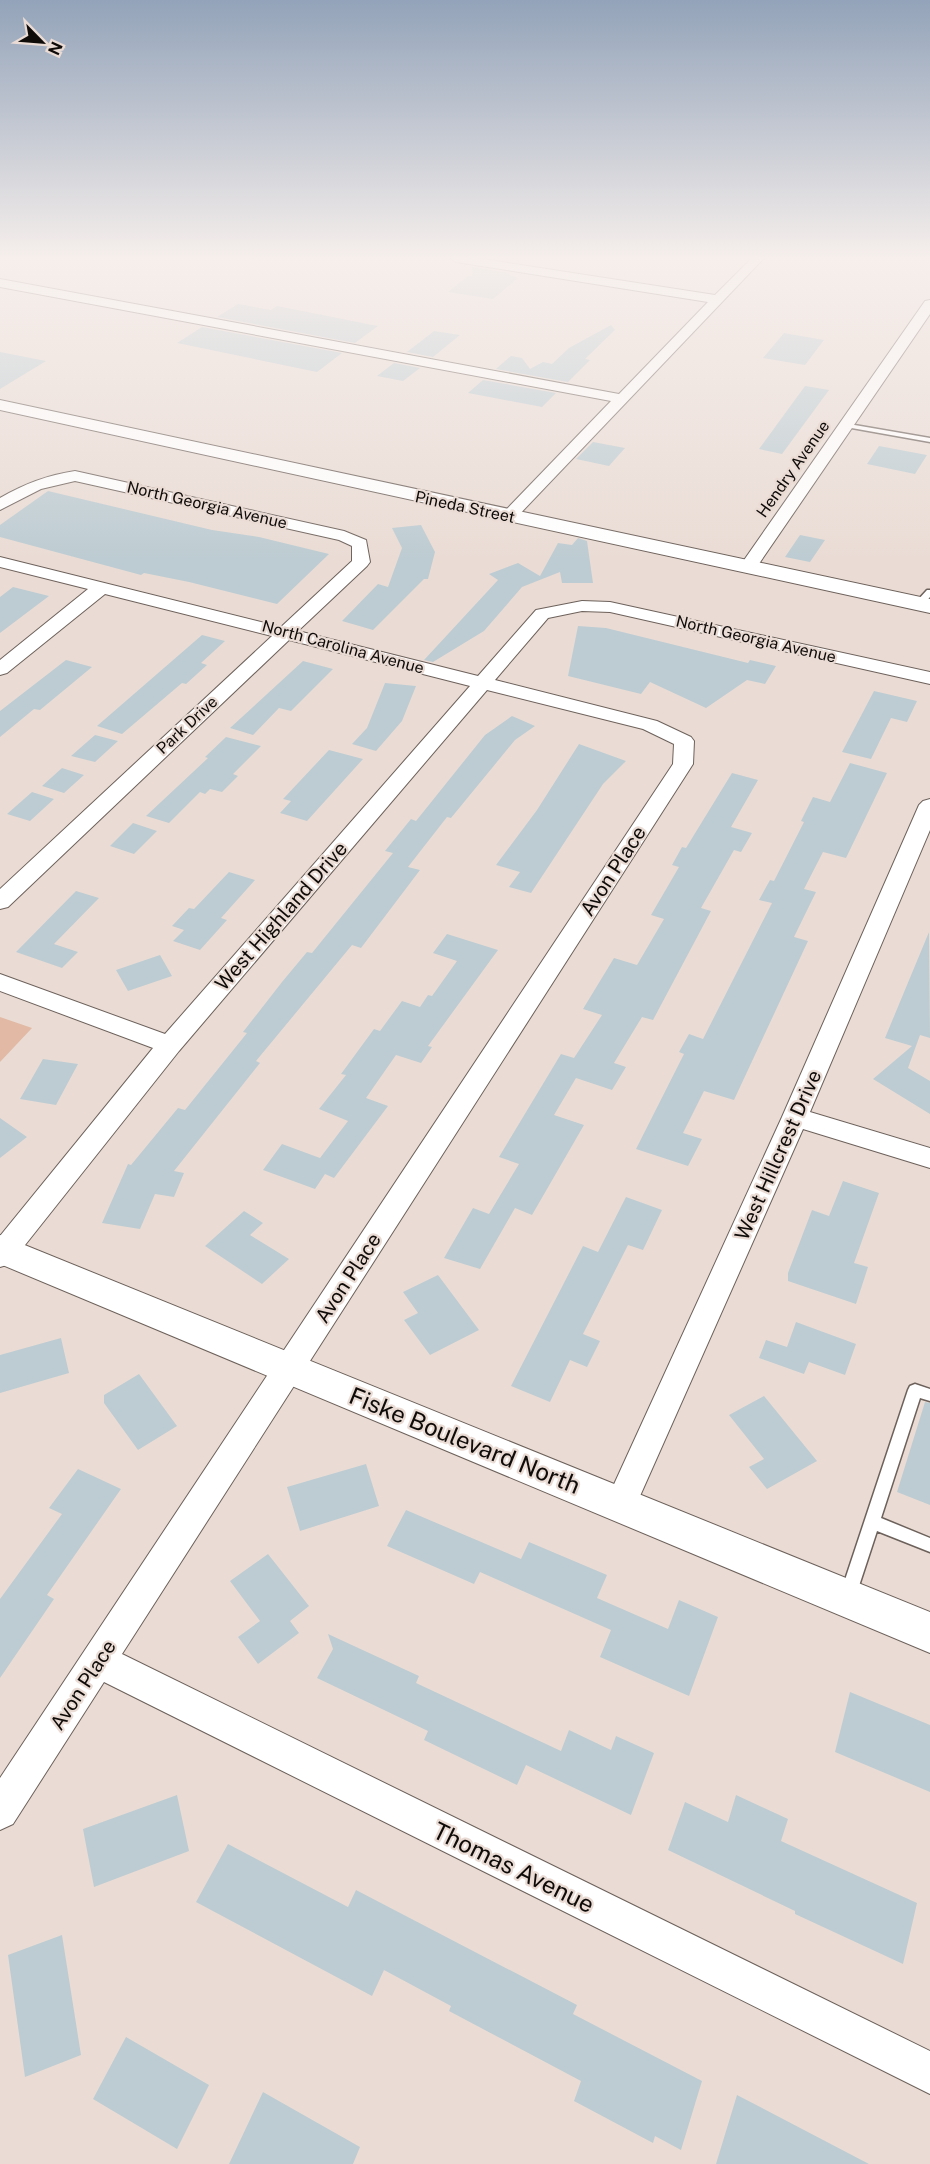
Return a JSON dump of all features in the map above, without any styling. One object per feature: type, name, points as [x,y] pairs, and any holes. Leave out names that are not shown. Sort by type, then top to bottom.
[{"type":"street","points":[[407,359],[622,399]]},
{"type":"street","points":[[509,516],[661,359]]},
{"type":"street","name":"Hendry Avenue","points":[[748,567],[892,359]]},
{"type":"street","name":"Pineda Street","points":[[0,405],[748,567],[926,601]]},
{"type":"street","name":"North Georgia Avenue","points":[[0,505],[31,485],[53,478],[75,476],[344,536],[360,544]]},
{"type":"street","name":"Park Drive","points":[[0,902],[361,562],[360,544]]},
{"type":"street","name":"North Carolina Avenue","points":[[0,562],[650,725],[684,741]]},
{"type":"street","points":[[0,669],[102,587]]},
{"type":"street","name":"North Georgia Avenue","points":[[582,606],[610,607],[930,678]]},
{"type":"street","name":"West Highland Drive","points":[[2,1252],[170,1045],[480,683],[542,614],[582,606]]},
{"type":"street","name":"Avon Place","points":[[0,1811],[683,764],[684,741]]},
{"type":"street","name":"West Hillcrest Drive","points":[[621,1503],[795,1117],[930,805]]},
{"type":"street","points":[[0,982],[170,1045]]},
{"type":"street","points":[[795,1117],[930,1158]]},
{"type":"street","name":"Fiske Boulevard North","points":[[2,1252],[621,1503],[930,1633]]},
{"type":"street","name":"Thomas Avenue","points":[[99,1661],[930,2073]]},
{"type":"lane","points":[[846,425],[930,440]]},
{"type":"lane","points":[[847,1598],[915,1390],[930,1395]]},
{"type":"lane","points":[[872,1522],[930,1545]]},
{"type":"shaded area","points":[[0,1017],[32,1028],[0,1062]]},
{"type":"building","points":[[0,359],[46,361],[0,389]]},
{"type":"building","points":[[254,359],[334,359],[317,372]]},
{"type":"building","points":[[508,359],[523,359],[530,369],[543,362],[552,364],[557,359],[590,360],[568,382],[496,369]]},
{"type":"building","points":[[769,359],[810,359],[805,365]]},
{"type":"building","points":[[394,363],[420,368],[403,381],[377,376]]},
{"type":"building","points":[[483,380],[556,393],[542,407],[468,393]]},
{"type":"building","points":[[805,386],[829,390],[782,454],[759,449]]},
{"type":"building","points":[[593,442],[625,448],[609,466],[576,459]]},
{"type":"building","points":[[879,446],[927,455],[915,474],[867,464]]},
{"type":"building","points":[[48,491],[212,530],[259,537],[329,554],[277,604],[189,582],[144,573],[141,575],[0,537],[0,525]]},
{"type":"building","points":[[421,525],[435,552],[428,579],[424,579],[373,630],[342,621],[378,584],[388,587],[402,548],[392,528]]},
{"type":"building","points":[[800,535],[825,540],[810,562],[785,557]]},
{"type":"building","points":[[578,538],[587,541],[593,583],[562,583],[560,572],[522,587],[484,631],[433,662],[424,660],[498,580],[489,574],[518,563],[540,576],[558,543],[572,545]]},
{"type":"building","points":[[13,587],[49,596],[0,633],[0,597]]},
{"type":"building","points":[[578,626],[606,628],[748,663],[750,660],[776,666],[765,684],[747,680],[706,708],[650,682],[641,694],[568,676]]},
{"type":"building","points":[[202,635],[225,641],[201,663],[207,665],[186,684],[182,683],[122,734],[97,726]]},
{"type":"building","points":[[66,660],[92,667],[40,710],[34,709],[0,737],[0,711]]},
{"type":"building","points":[[303,661],[333,669],[291,711],[279,708],[253,735],[230,728]]},
{"type":"building","points":[[385,683],[416,686],[402,721],[376,751],[352,744],[367,728]]},
{"type":"building","points":[[874,691],[917,701],[907,722],[891,718],[871,759],[842,752]]},
{"type":"building","points":[[512,716],[535,726],[515,740],[451,818],[447,817],[408,867],[420,870],[361,948],[352,945],[256,1061],[260,1063],[174,1171],[184,1173],[174,1197],[155,1194],[140,1229],[102,1223],[128,1164],[131,1165],[178,1108],[185,1110],[247,1033],[243,1032],[282,982],[307,952],[312,953],[393,853],[385,851],[411,819],[416,821],[485,735]]},
{"type":"building","points":[[95,735],[118,741],[95,762],[71,756]]},
{"type":"building","points":[[226,737],[261,746],[233,774],[238,776],[222,792],[210,789],[205,794],[200,792],[169,823],[146,816],[208,758],[205,757]]},
{"type":"building","points":[[579,744],[626,761],[603,784],[531,893],[509,887],[520,872],[496,865],[537,810]]},
{"type":"building","points":[[329,750],[363,759],[307,821],[280,813],[291,801],[283,799]]},
{"type":"building","points":[[850,763],[887,773],[846,858],[823,852],[804,889],[816,892],[794,937],[808,941],[734,1100],[704,1091],[683,1133],[702,1139],[688,1166],[636,1149],[684,1054],[679,1052],[689,1034],[703,1039],[772,903],[759,900],[770,880],[774,881],[804,822],[801,821],[813,797],[830,802]]},
{"type":"building","points":[[62,768],[84,775],[64,793],[42,786]]},
{"type":"building","points":[[732,773],[758,780],[731,827],[752,833],[741,852],[734,850],[701,908],[711,911],[653,1020],[642,1017],[614,1063],[626,1067],[612,1090],[576,1078],[554,1115],[584,1125],[532,1215],[515,1208],[480,1269],[444,1258],[473,1208],[489,1214],[519,1164],[499,1157],[561,1054],[574,1058],[602,1015],[583,1009],[614,958],[637,965],[664,919],[651,915],[679,867],[672,865],[682,847],[686,848]]},
{"type":"building","points":[[32,792],[54,799],[30,821],[7,814]]},
{"type":"building","points":[[133,823],[157,831],[134,854],[110,846]]},
{"type":"building","points":[[229,872],[255,880],[221,918],[227,920],[200,950],[173,941],[184,930],[172,926],[189,908],[194,909]]},
{"type":"building","points":[[76,891],[99,898],[54,944],[78,952],[62,968],[16,952]]},
{"type":"building","points":[[929,932],[930,1038],[920,1035],[908,1068],[930,1081],[930,1114],[873,1079],[912,1046],[885,1038]]},
{"type":"building","points":[[447,934],[498,950],[428,1046],[432,1047],[421,1063],[396,1055],[366,1098],[388,1106],[334,1178],[325,1174],[315,1189],[263,1170],[282,1144],[320,1158],[348,1121],[319,1109],[346,1075],[341,1074],[374,1029],[380,1031],[402,1001],[420,1007],[428,995],[432,996],[457,961],[433,953]]},
{"type":"building","points":[[160,955],[172,976],[128,991],[116,970]]},
{"type":"building","points":[[43,1059],[78,1064],[56,1105],[20,1099]]},
{"type":"building","points":[[0,1118],[27,1137],[0,1158]]},
{"type":"building","points":[[843,1181],[879,1193],[854,1263],[868,1267],[856,1304],[788,1281],[788,1273],[812,1210],[829,1216]]},
{"type":"building","points":[[626,1197],[662,1210],[643,1250],[628,1245],[583,1334],[600,1341],[587,1367],[570,1360],[550,1402],[511,1386],[583,1246],[598,1252]]},
{"type":"building","points":[[244,1211],[263,1223],[250,1235],[289,1259],[262,1284],[205,1246]]},
{"type":"building","points":[[438,1275],[479,1330],[430,1355],[404,1320],[418,1313],[403,1292]]},
{"type":"building","points":[[796,1322],[856,1344],[845,1375],[809,1362],[804,1374],[759,1358],[766,1340],[787,1347]]},
{"type":"building","points":[[61,1338],[69,1373],[0,1393],[0,1355]]},
{"type":"building","points":[[139,1374],[177,1426],[138,1450],[104,1403],[104,1395]]},
{"type":"building","points":[[764,1396],[817,1461],[767,1489],[749,1467],[764,1459],[729,1415]]},
{"type":"building","points":[[925,1402],[930,1403],[930,1505],[897,1492]]},
{"type":"building","points":[[366,1464],[379,1506],[300,1531],[287,1487]]},
{"type":"building","points":[[78,1469],[121,1489],[47,1595],[54,1599],[0,1678],[0,1599],[62,1514],[49,1508]]},
{"type":"building","points":[[406,1510],[521,1559],[529,1542],[607,1575],[597,1598],[668,1629],[679,1600],[718,1617],[689,1696],[600,1657],[611,1630],[480,1572],[474,1584],[387,1546]]},
{"type":"building","points":[[268,1554],[309,1606],[290,1621],[299,1633],[258,1664],[238,1637],[260,1621],[230,1581]]},
{"type":"building","points":[[328,1634],[419,1676],[416,1683],[561,1751],[569,1730],[611,1750],[616,1736],[654,1753],[631,1815],[526,1765],[517,1785],[424,1740],[428,1731],[317,1678],[333,1649]]},
{"type":"building","points":[[850,1692],[930,1725],[930,1792],[835,1752]]},
{"type":"building","points":[[177,1795],[189,1851],[94,1887],[83,1829]]},
{"type":"building","points":[[736,1795],[788,1819],[781,1841],[917,1903],[903,1964],[795,1914],[795,1911],[668,1850],[685,1802],[728,1822]]},
{"type":"building","points":[[228,1844],[348,1907],[356,1890],[577,2005],[573,2014],[702,2081],[681,2150],[655,2136],[653,2143],[574,2101],[581,2081],[449,2011],[451,2006],[384,1970],[372,1996],[196,1902]]},
{"type":"building","points":[[62,1935],[81,2055],[25,2077],[8,1955]]},
{"type":"building","points":[[126,2037],[209,2085],[177,2149],[93,2099]]},
{"type":"building","points":[[263,2092],[360,2147],[353,2164],[229,2164]]},
{"type":"building","points":[[737,2095],[869,2164],[716,2164]]}]
